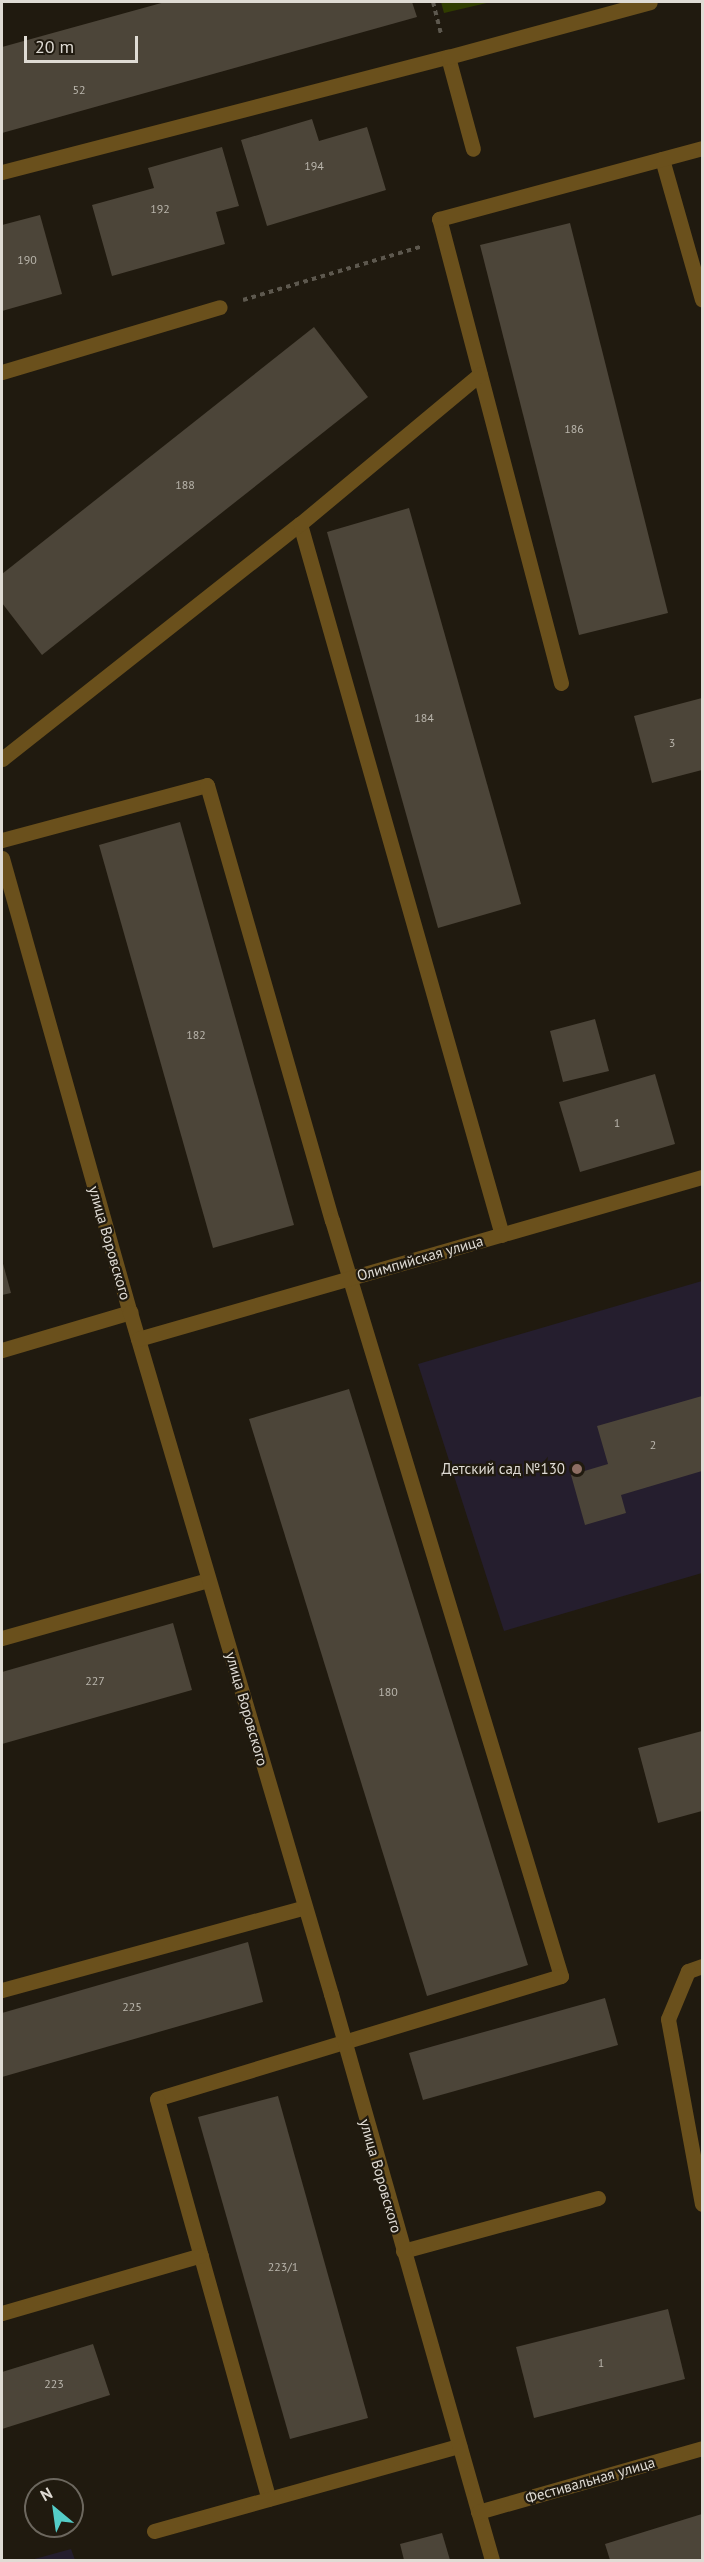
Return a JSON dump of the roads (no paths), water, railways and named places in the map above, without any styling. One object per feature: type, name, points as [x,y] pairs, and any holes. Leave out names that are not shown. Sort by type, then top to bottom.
[{"type":"street","points":[[2,172],[448,57],[650,2]]},
{"type":"street","points":[[448,57],[473,148]]},
{"type":"street","points":[[561,682],[439,219],[702,148]]},
{"type":"street","points":[[662,159],[702,299]]},
{"type":"street","points":[[2,372],[220,308]]},
{"type":"street","points":[[2,759],[300,524],[480,374]]},
{"type":"street","points":[[300,524],[502,1235]]},
{"type":"street","points":[[2,840],[207,785],[350,1278],[561,1976],[157,2099],[269,2499]]},
{"type":"street","name":"улица Воровского","points":[[2,858],[130,1312],[305,1907],[492,2560]]},
{"type":"street","name":"Олимпийская улица","points":[[138,1339],[702,1177]]},
{"type":"street","points":[[2,1350],[130,1312]]},
{"type":"street","points":[[2,1638],[208,1580]]},
{"type":"street","points":[[2,1990],[305,1907]]},
{"type":"street","points":[[702,1966],[688,1971],[668,2019],[702,2199]]},
{"type":"street","points":[[403,2252],[598,2198]]},
{"type":"street","points":[[2,2313],[201,2255]]},
{"type":"street","points":[[154,2531],[459,2445]]},
{"type":"street","name":"Фестивальная улица","points":[[478,2512],[702,2448]]},
{"type":"place","name":"Детский сад №130","points":[[577,1469]]}]
